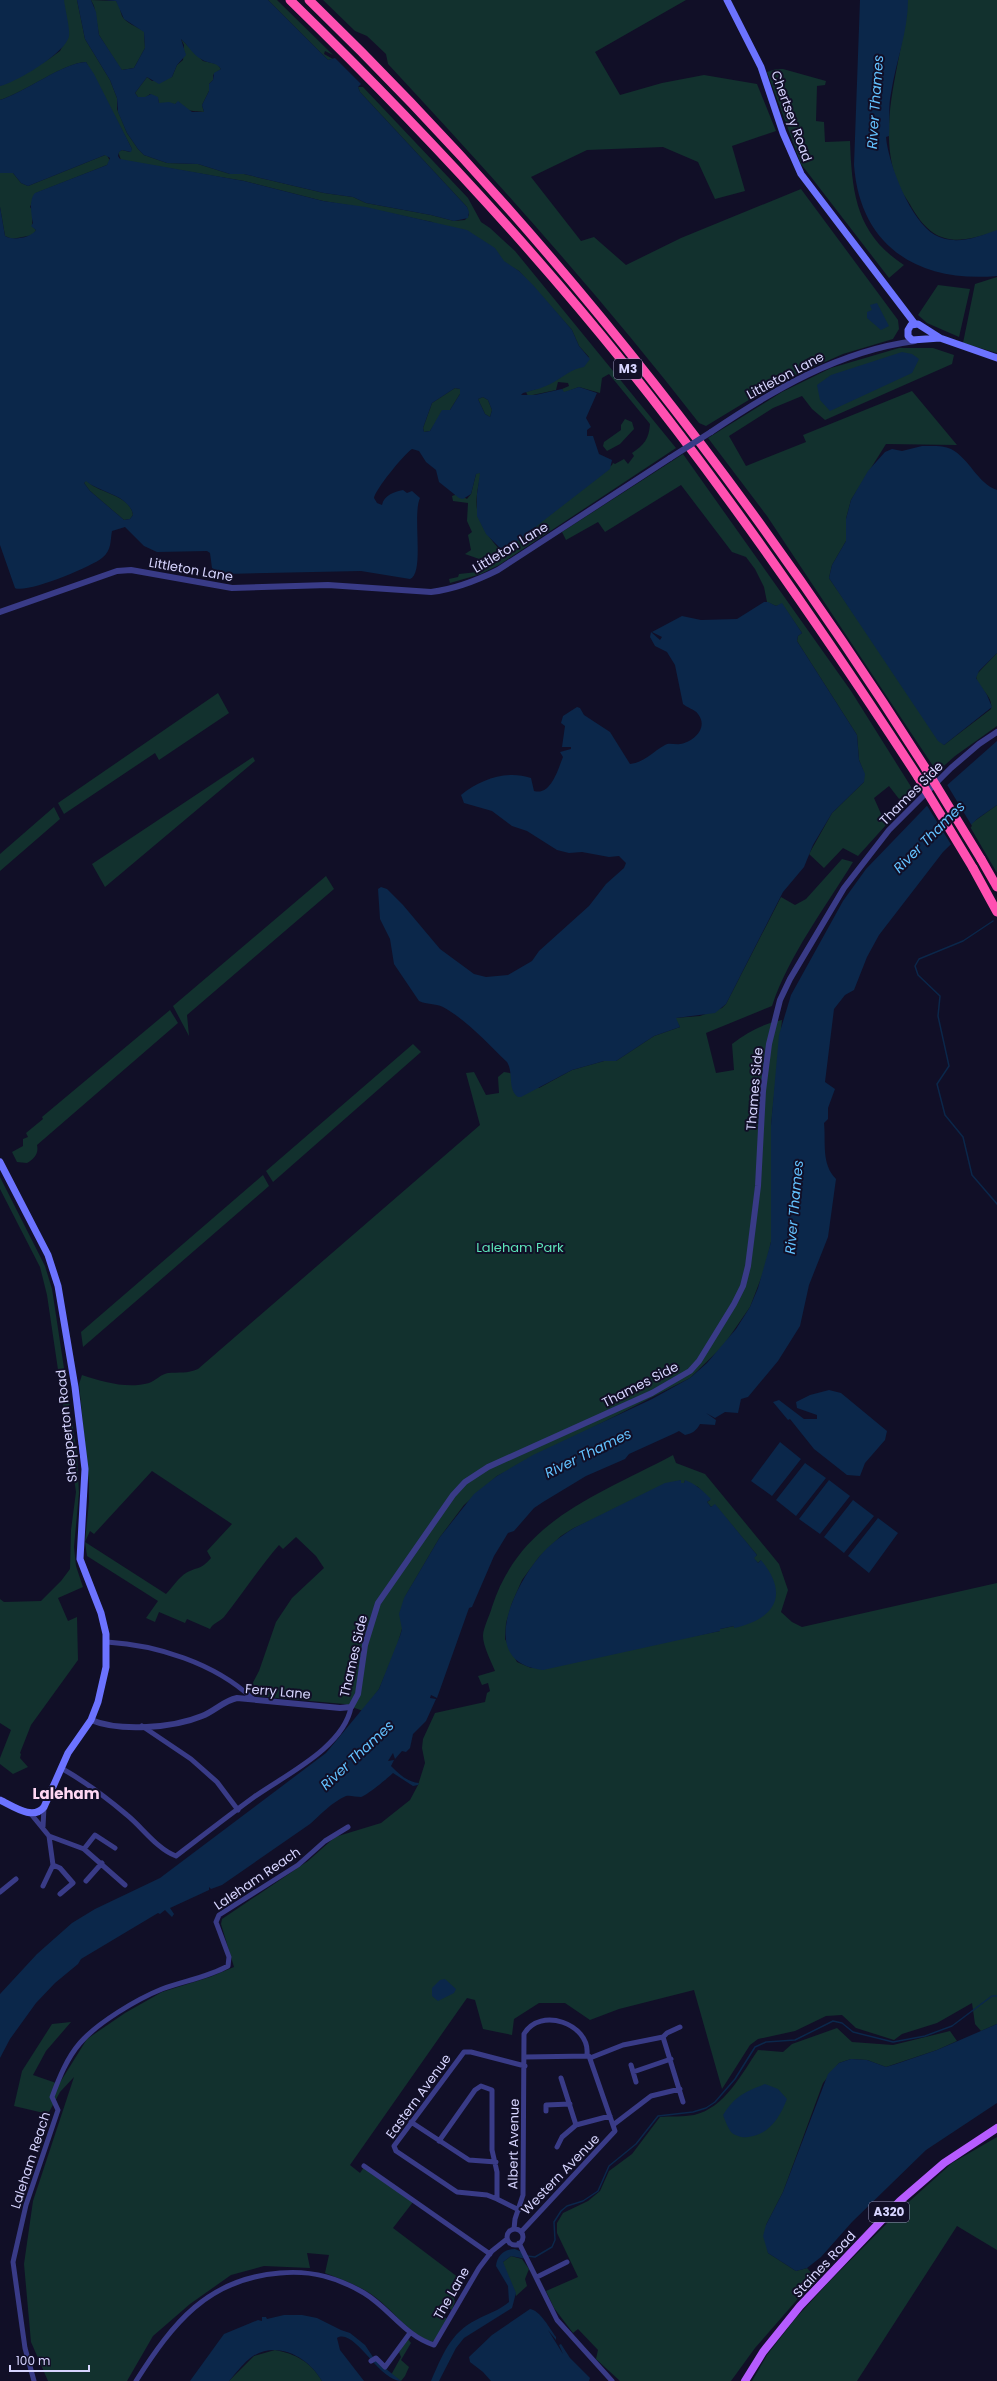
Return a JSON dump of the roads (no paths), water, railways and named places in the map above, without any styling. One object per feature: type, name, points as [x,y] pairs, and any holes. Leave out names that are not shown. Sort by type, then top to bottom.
[{"type":"highway","name":"M3","points":[[290,0],[454,167],[623,363],[700,462],[780,571],[918,777],[973,868],[997,912]]},
{"type":"highway","name":"M3","points":[[308,0],[374,65],[500,199],[647,375],[699,441],[804,583],[856,660],[926,769],[997,887]]},
{"type":"main road","name":"Chertsey Road","points":[[727,0],[761,68],[783,133],[801,174],[903,310],[911,328],[910,338],[919,339]]},
{"type":"main road","points":[[911,328],[923,328],[940,338],[997,358]]},
{"type":"main road","points":[[919,339],[924,334],[923,328]]},
{"type":"main road","points":[[919,339],[940,338]]},
{"type":"main road","name":"Shepperton Road","points":[[0,1162],[48,1255],[58,1286],[83,1450],[85,1494],[79,1548],[80,1559],[101,1613],[107,1642],[105,1671],[98,1702],[91,1720],[68,1753],[44,1807]]},
{"type":"main road","points":[[0,1800],[31,1814],[38,1813],[44,1807]]},
{"type":"main road","name":"Staines Road","points":[[745,2381],[763,2352],[800,2306],[900,2201],[944,2163],[995,2130]]},
{"type":"street","points":[[895,344],[911,328]]},
{"type":"street","name":"Littleton Lane","points":[[0,612],[117,571],[131,570],[232,588],[328,585],[431,592],[448,590],[479,580],[498,570],[759,400],[805,375],[847,358],[895,344],[919,339]]},
{"type":"street","name":"Thames Side","points":[[61,1768],[76,1776],[126,1814],[160,1846],[176,1856],[311,1759],[332,1740],[348,1720],[351,1707],[358,1694],[365,1645],[375,1608],[440,1512],[465,1482],[488,1467],[652,1393],[690,1371],[703,1355],[734,1304],[748,1266],[758,1186],[763,1092],[768,1052],[775,1016],[786,986],[844,888],[882,838],[951,768],[979,744],[997,732]]},
{"type":"street","points":[[107,1642],[151,1647],[210,1669],[223,1675],[252,1698]]},
{"type":"street","name":"Ferry Lane","points":[[91,1720],[115,1726],[141,1726],[183,1722],[202,1716],[227,1701],[252,1698],[340,1708],[351,1707]]},
{"type":"street","points":[[141,1726],[191,1759],[217,1782],[238,1810]]},
{"type":"street","name":"Shepperton Road","points":[[44,1807],[44,1827]]},
{"type":"street","points":[[31,1814],[44,1827],[49,1836],[52,1865],[43,1886]]},
{"type":"street","name":"Laleham Reach","points":[[34,2381],[25,2348],[14,2262],[26,2205],[58,2110],[52,2097],[74,2051],[87,2035],[146,1998],[161,1990],[209,1975],[228,1966],[229,1957],[216,1922],[219,1915],[302,1862],[325,1841],[348,1827]]},
{"type":"street","points":[[84,1849],[95,1835],[115,1848]]},
{"type":"street","points":[[49,1836],[84,1849],[102,1863],[125,1885]]},
{"type":"street","points":[[86,1881],[102,1863]]},
{"type":"street","points":[[52,1865],[60,1868],[73,1883],[60,1894]]},
{"type":"street","points":[[0,1892],[16,1880]]},
{"type":"street","name":"Western Avenue","points":[[521,2232],[561,2186],[614,2133],[613,2125],[584,2042],[573,2029],[562,2021],[552,2019],[538,2023],[526,2031],[525,2057]]},
{"type":"street","points":[[525,2057],[589,2056],[623,2045],[663,2037],[666,2033],[680,2027]]},
{"type":"street","points":[[663,2037],[683,2102]]},
{"type":"street","name":"Eastern Avenue","points":[[497,2199],[487,2195],[457,2192],[396,2151],[394,2146],[464,2052],[471,2052],[525,2066]]},
{"type":"street","name":"Albert Avenue","points":[[514,2229],[523,2195],[525,2057]]},
{"type":"street","points":[[633,2072],[670,2059]]},
{"type":"street","points":[[631,2065],[636,2082]]},
{"type":"street","points":[[561,2078],[576,2124]]},
{"type":"street","points":[[439,2141],[475,2090],[482,2086],[492,2090],[492,2150],[496,2162],[497,2199],[519,2210]]},
{"type":"street","points":[[613,2125],[651,2096],[680,2090]]},
{"type":"street","points":[[546,2111],[546,2105],[570,2104]]},
{"type":"street","points":[[557,2147],[562,2137],[576,2124],[610,2116]]},
{"type":"street","points":[[411,2122],[469,2160],[496,2162]]},
{"type":"street","points":[[364,2166],[490,2254]]},
{"type":"street","points":[[520,2243],[514,2244],[508,2239],[508,2233],[514,2229],[521,2232],[522,2238],[520,2243],[557,2320],[582,2350],[612,2381]]},
{"type":"street","name":"The Lane","points":[[410,2332],[434,2345],[471,2279],[490,2254],[508,2239]]},
{"type":"street","points":[[537,2277],[567,2262]]},
{"type":"street","points":[[136,2381],[172,2330],[186,2314],[227,2285],[257,2275],[298,2272],[321,2274],[337,2279],[374,2299],[410,2332],[385,2368],[377,2358],[372,2360]]},
{"type":"water","points":[[0,0],[64,0],[69,36],[66,43],[59,51],[39,66],[17,79],[0,86]]},
{"type":"water","points":[[77,0],[91,0],[96,12],[99,35],[122,70],[134,68],[145,48],[144,32],[124,19],[116,1],[104,0],[268,0],[328,60],[335,58],[361,84],[358,87],[360,92],[467,207],[469,212],[468,218],[454,221],[431,215],[366,203],[353,197],[324,193],[244,174],[230,174],[198,164],[167,163],[144,155],[127,133],[118,112],[117,98],[110,80],[85,39]],"holes":[[[181,39],[203,61],[217,65],[221,69],[214,73],[213,80],[209,84],[209,91],[202,105],[204,112],[192,112],[178,101],[175,104],[169,102],[159,103],[158,97],[151,94],[145,97],[138,97],[135,93],[147,77],[159,84],[172,77],[177,65],[186,55]]]},
{"type":"water","name":"River Thames","points":[[860,0],[908,0],[904,35],[890,98],[889,136],[886,137],[891,161],[902,191],[918,218],[926,228],[935,235],[950,240],[958,240],[997,230],[997,276],[969,277],[943,273],[919,266],[898,254],[881,238],[868,218],[859,194],[854,165]]},
{"type":"water","points":[[86,62],[94,74],[132,149],[131,152],[122,150],[119,152],[118,156],[120,159],[244,181],[323,201],[366,207],[467,230],[495,248],[504,261],[519,271],[533,285],[572,330],[579,346],[590,359],[584,367],[572,371],[546,386],[523,393],[521,395],[535,395],[562,389],[564,392],[579,387],[597,393],[586,418],[591,427],[587,430],[587,436],[593,436],[599,454],[612,460],[610,469],[507,549],[502,550],[486,534],[477,516],[477,494],[480,473],[476,474],[471,494],[463,499],[459,498],[439,482],[436,470],[426,462],[419,451],[412,449],[390,472],[374,498],[377,503],[382,505],[387,496],[403,490],[407,493],[412,491],[420,498],[417,517],[417,566],[410,579],[361,571],[217,573],[212,568],[210,553],[207,551],[157,552],[144,546],[125,527],[112,531],[108,552],[96,562],[44,584],[21,589],[15,588],[0,545],[0,207],[5,236],[8,238],[26,237],[34,233],[36,230],[31,226],[33,223],[31,203],[35,193],[107,165],[110,158],[105,155],[28,186],[21,183],[13,173],[0,173],[0,100],[21,91],[55,72]],"holes":[[[455,388],[460,389],[460,394],[450,410],[442,410],[430,431],[424,432],[423,428],[432,403]],[[483,397],[488,400],[492,410],[490,417],[485,414],[478,399]],[[86,481],[91,485],[120,498],[131,508],[133,515],[130,519],[124,520],[90,491],[84,483]]]},
{"type":"water","points":[[877,303],[889,326],[881,330],[867,318],[867,312],[872,310],[870,305]]},
{"type":"water","points":[[902,352],[912,354],[919,359],[912,373],[830,411],[820,400],[817,385],[831,375]]},
{"type":"water","points":[[922,446],[941,446],[958,453],[984,482],[997,490],[997,653],[979,671],[976,678],[987,695],[992,707],[944,745],[938,741],[829,578],[832,565],[846,541],[846,519],[851,500],[868,471],[885,452],[892,449],[902,451]]},
{"type":"water","points":[[764,602],[768,602],[776,606],[782,603],[802,633],[798,636],[797,641],[857,735],[859,760],[865,774],[864,782],[832,813],[813,845],[804,867],[783,892],[726,1004],[715,1013],[676,1018],[680,1027],[654,1036],[616,1061],[604,1061],[572,1070],[521,1097],[518,1097],[513,1090],[507,1062],[461,1019],[443,1007],[419,1001],[394,964],[390,939],[380,919],[378,889],[381,887],[387,889],[403,905],[440,949],[474,974],[486,977],[508,975],[532,961],[539,951],[589,906],[606,884],[624,868],[626,863],[619,856],[609,857],[582,852],[569,853],[557,850],[527,831],[512,826],[492,811],[464,803],[461,795],[477,784],[486,780],[513,775],[531,778],[534,791],[540,791],[549,786],[563,757],[560,752],[571,749],[571,747],[562,747],[565,726],[561,723],[563,716],[577,707],[580,708],[584,715],[610,732],[630,764],[644,759],[667,744],[680,744],[690,740],[698,734],[701,729],[701,719],[697,712],[683,704],[675,665],[667,652],[655,646],[650,637],[651,632],[660,640],[662,637],[652,632],[682,616],[701,620],[737,619]]},
{"type":"water","name":"River Thames","points":[[997,741],[997,805],[977,819],[943,852],[879,935],[867,957],[854,990],[845,995],[834,1009],[825,1082],[835,1089],[828,1108],[828,1119],[824,1123],[826,1160],[831,1173],[836,1179],[828,1237],[809,1285],[800,1326],[778,1361],[748,1397],[741,1399],[738,1413],[725,1412],[715,1418],[706,1413],[716,1420],[715,1425],[700,1424],[694,1431],[685,1435],[679,1431],[629,1454],[625,1459],[586,1476],[534,1508],[514,1531],[508,1533],[494,1556],[472,1607],[469,1608],[437,1698],[431,1695],[430,1698],[436,1699],[426,1721],[413,1734],[410,1748],[406,1752],[402,1751],[395,1759],[393,1753],[388,1761],[394,1760],[391,1766],[400,1775],[419,1783],[418,1785],[413,1786],[393,1773],[364,1796],[346,1796],[326,1809],[310,1824],[222,1885],[211,1889],[209,1887],[209,1890],[170,1908],[174,1914],[172,1917],[165,1910],[160,1914],[158,1913],[81,1959],[78,1964],[55,1983],[36,2003],[10,2039],[0,2058],[0,1994],[37,1954],[72,1923],[95,1909],[160,1878],[326,1753],[379,1689],[402,1629],[399,1614],[404,1598],[440,1537],[474,1494],[497,1476],[533,1455],[652,1399],[690,1378],[707,1363],[736,1329],[750,1307],[758,1288],[771,1242],[771,1125],[779,1035],[791,995],[843,901],[866,869],[945,787]]},
{"type":"water","points":[[829,1390],[841,1393],[887,1431],[885,1440],[865,1463],[860,1476],[847,1475],[814,1449],[790,1419],[788,1420],[773,1402],[779,1400],[804,1419],[817,1419],[817,1415],[797,1408],[796,1402],[810,1395]]},
{"type":"water","points":[[780,1442],[801,1459],[772,1496],[751,1481]]},
{"type":"water","points":[[805,1463],[826,1478],[796,1516],[776,1500]]},
{"type":"water","points":[[681,1480],[681,1483],[684,1483],[685,1480],[696,1486],[711,1499],[707,1502],[711,1507],[715,1504],[757,1555],[754,1558],[758,1563],[761,1560],[770,1573],[775,1584],[776,1595],[774,1604],[768,1612],[748,1624],[734,1628],[734,1626],[720,1629],[720,1631],[543,1670],[523,1664],[511,1654],[506,1639],[506,1622],[511,1605],[519,1587],[539,1557],[560,1538],[574,1528],[665,1483]]},
{"type":"water","points":[[829,1480],[850,1496],[820,1534],[799,1519]]},
{"type":"water","points":[[853,1500],[874,1516],[844,1553],[824,1537]]},
{"type":"water","points":[[878,1518],[898,1533],[869,1573],[848,1556]]},
{"type":"water","points":[[445,1979],[456,1989],[454,1993],[438,2001],[432,1996],[432,1988],[440,1980]]},
{"type":"water","points":[[997,2024],[997,2103],[926,2150],[852,2222],[821,2257],[807,2268],[796,2271],[768,2253],[763,2236],[766,2225],[783,2192],[828,2074],[839,2063],[851,2059],[867,2060],[886,2067],[937,2050]]},
{"type":"water","points":[[765,2084],[778,2089],[787,2099],[781,2112],[773,2124],[762,2133],[748,2137],[737,2136],[731,2132],[723,2115],[732,2103],[741,2095]]},
{"type":"water","points":[[515,2249],[522,2252],[526,2259],[511,2256],[503,2262],[516,2293],[512,2308],[464,2338],[456,2348],[439,2381],[431,2381],[443,2354],[453,2338],[467,2325],[498,2310],[509,2302],[508,2286],[496,2266],[502,2253]]},
{"type":"water","points":[[530,2309],[534,2310],[544,2320],[556,2337],[556,2340],[548,2330],[563,2354],[559,2345],[561,2344],[570,2358],[590,2378],[589,2381],[491,2381],[483,2372],[470,2362],[469,2357],[492,2335]]},
{"type":"water","points":[[284,2315],[302,2315],[317,2318],[350,2333],[365,2345],[375,2360],[401,2381],[393,2379],[384,2373],[359,2347],[351,2340],[344,2337],[337,2338],[340,2350],[364,2381],[322,2381],[309,2365],[301,2359],[283,2351],[273,2350],[263,2352],[250,2358],[229,2381],[190,2381],[224,2334],[258,2320],[262,2321],[262,2317],[266,2317],[267,2319]]},
{"type":"waterway","points":[[993,921],[963,941],[919,959],[915,966],[918,975],[940,996],[938,1016],[949,1066],[937,1084],[945,1115],[963,1137],[972,1175],[997,1204]]},
{"type":"waterway","points":[[527,2256],[535,2257],[552,2247],[555,2240],[554,2222],[561,2211],[567,2206],[583,2201],[598,2191],[609,2166],[636,2144],[658,2116],[693,2112],[706,2108],[715,2102],[735,2079],[755,2047],[766,2042],[795,2040],[833,2021],[842,2023],[853,2032],[893,2042],[925,2036],[952,2026],[992,1996],[997,1996]]},
{"type":"district","name":"Laleham","points":[[66,1794]]},
{"type":"park label","name":"Laleham Park","points":[[520,1247]]}]
